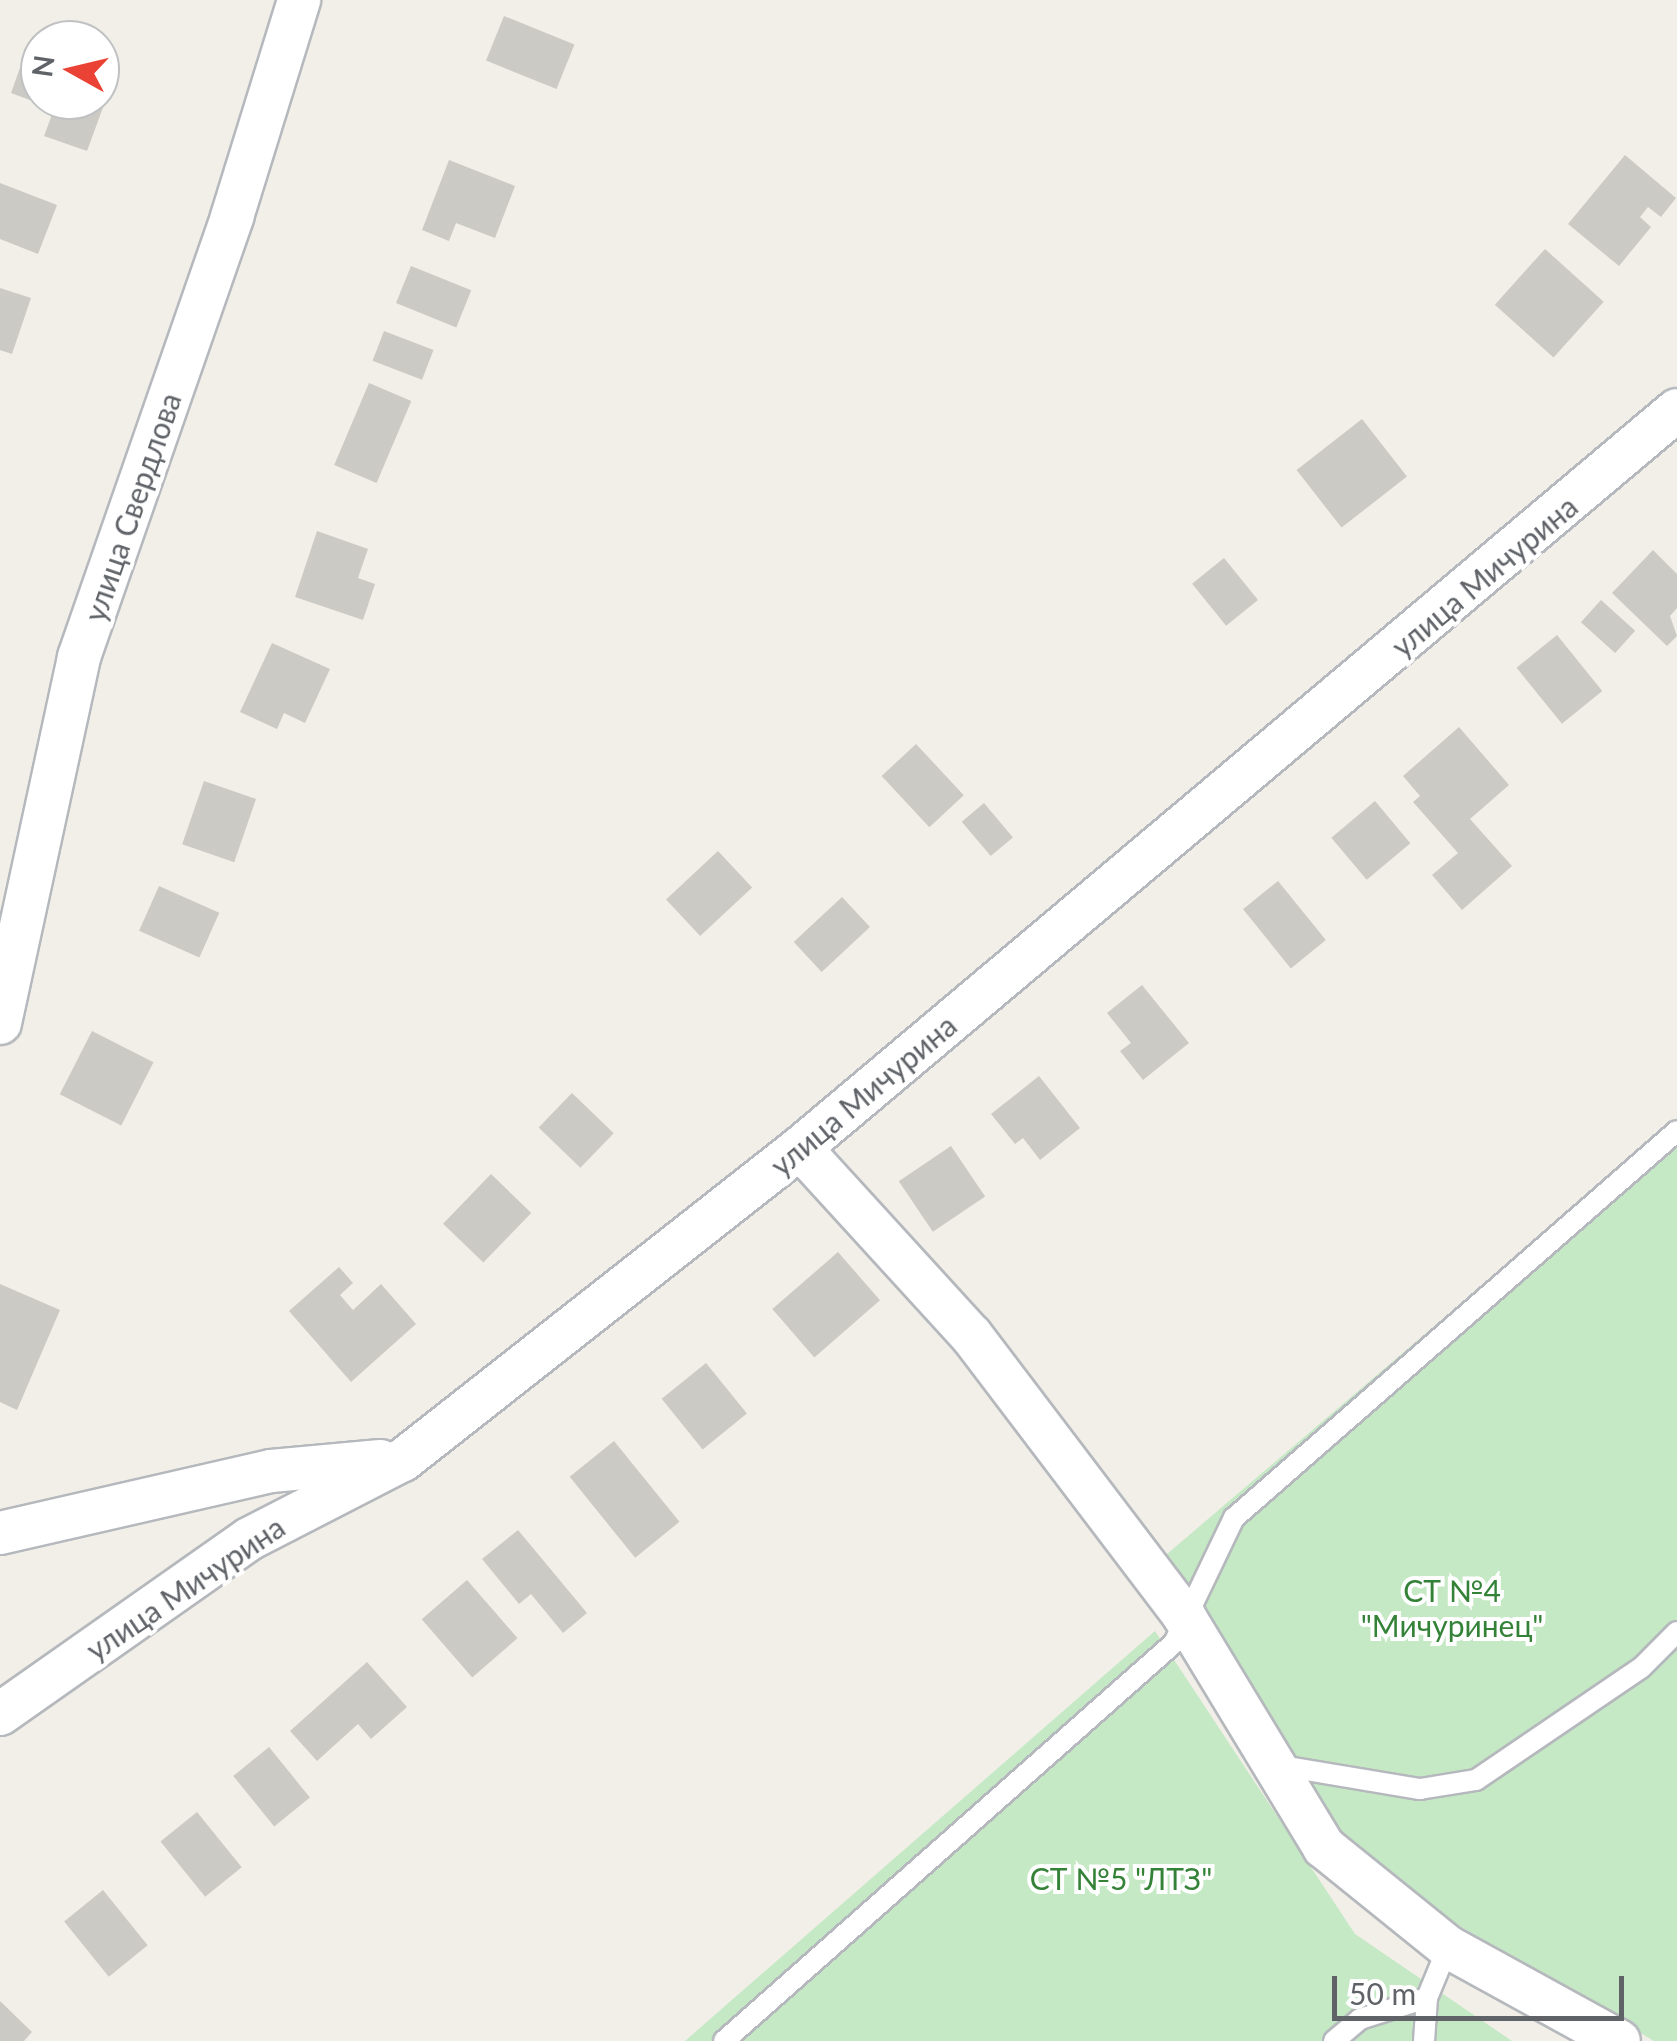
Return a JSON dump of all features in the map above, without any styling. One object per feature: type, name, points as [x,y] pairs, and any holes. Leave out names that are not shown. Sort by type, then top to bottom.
[{"type":"street","name":"улица Свердлова","points":[[0,1023],[79,657],[232,217],[299,0]]},
{"type":"street","name":"улица Мичурина","points":[[0,1714],[249,1539],[403,1460],[800,1148],[1677,410]]},
{"type":"street","points":[[800,1148],[971,1335],[1184,1616],[1324,1847],[1448,1946],[1619,2041]]},
{"type":"street","points":[[0,1532],[271,1471],[403,1460]]},
{"type":"lane","points":[[724,2041],[1174,1643],[1234,1518],[1677,1130]]},
{"type":"lane","points":[[1274,1764],[1420,1789],[1476,1780],[1641,1668],[1677,1632]]},
{"type":"lane","points":[[1424,2041],[1427,1998],[1448,1946]]},
{"type":"lane","points":[[1334,2041],[1360,2019],[1427,1998]]},
{"type":"green space","name":"СТ №4 \"Мичуринец\"","points":[[1677,1119],[1677,2041],[1654,2041],[1350,1861],[1153,1566]]},
{"type":"green space","name":"СТ №5 \"ЛТЗ\"","points":[[1155,1631],[1355,1934],[1512,2041],[685,2041]]},
{"type":"building","points":[[504,16],[574,44],[556,89],[486,61]]},
{"type":"building","points":[[20,68],[20,96],[11,93]]},
{"type":"building","points":[[50,120],[98,120],[87,151],[44,136]]},
{"type":"building","points":[[1625,155],[1676,198],[1661,217],[1648,207],[1640,217],[1651,227],[1619,266],[1568,224]]},
{"type":"building","points":[[449,160],[515,186],[495,238],[456,223],[449,241],[422,230]]},
{"type":"building","points":[[0,183],[57,205],[38,254],[0,239]]},
{"type":"building","points":[[1545,249],[1604,302],[1554,358],[1495,305]]},
{"type":"building","points":[[411,266],[471,290],[456,327],[396,303]]},
{"type":"building","points":[[0,288],[31,298],[12,354],[0,350]]},
{"type":"building","points":[[384,331],[433,350],[422,380],[373,361]]},
{"type":"building","points":[[369,383],[411,401],[377,483],[334,465]]},
{"type":"building","points":[[1362,419],[1407,477],[1342,528],[1297,470]]},
{"type":"building","points":[[317,531],[368,549],[358,578],[375,584],[363,620],[295,597]]},
{"type":"building","points":[[1653,550],[1677,574],[1677,608],[1670,616],[1677,636],[1667,646],[1612,593]]},
{"type":"building","points":[[1224,558],[1258,600],[1226,626],[1192,584]]},
{"type":"building","points":[[1601,600],[1635,631],[1615,653],[1581,622]]},
{"type":"building","points":[[1557,635],[1602,691],[1562,724],[1517,668]]},
{"type":"building","points":[[272,643],[330,669],[305,723],[284,713],[277,729],[240,712]]},
{"type":"building","points":[[1459,727],[1509,785],[1470,819],[1512,866],[1462,910],[1432,875],[1458,853],[1413,802],[1420,796],[1403,776]]},
{"type":"building","points":[[916,744],[964,795],[929,827],[882,776]]},
{"type":"building","points":[[204,781],[256,799],[234,862],[182,844]]},
{"type":"building","points":[[1375,801],[1410,843],[1367,880],[1331,838]]},
{"type":"building","points":[[984,803],[1013,837],[991,856],[962,822]]},
{"type":"building","points":[[718,851],[752,888],[700,936],[666,899]]},
{"type":"building","points":[[1278,881],[1326,940],[1291,968],[1243,909]]},
{"type":"building","points":[[159,886],[219,913],[199,958],[139,931]]},
{"type":"building","points":[[842,897],[870,927],[822,972],[794,942]]},
{"type":"building","points":[[1142,985],[1189,1043],[1143,1080],[1120,1051],[1131,1043],[1107,1013]]},
{"type":"building","points":[[92,1031],[153,1062],[121,1126],[60,1094]]},
{"type":"building","points":[[1039,1076],[1080,1128],[1040,1160],[1023,1138],[1015,1144],[991,1114]]},
{"type":"building","points":[[572,1093],[614,1133],[580,1168],[539,1128]]},
{"type":"building","points":[[951,1146],[985,1197],[933,1232],[899,1181]]},
{"type":"building","points":[[491,1174],[531,1213],[483,1263],[443,1224]]},
{"type":"building","points":[[838,1252],[880,1300],[814,1357],[772,1309]]},
{"type":"building","points":[[339,1267],[353,1283],[340,1295],[353,1310],[381,1284],[416,1324],[351,1382],[289,1311]]},
{"type":"building","points":[[0,1284],[60,1310],[17,1410],[0,1402]]},
{"type":"building","points":[[706,1363],[747,1414],[703,1449],[662,1399]]},
{"type":"building","points":[[614,1441],[679,1522],[635,1558],[570,1477]]},
{"type":"building","points":[[518,1530],[587,1613],[563,1633],[531,1594],[519,1604],[482,1559]]},
{"type":"building","points":[[467,1580],[518,1638],[472,1677],[422,1619]]},
{"type":"building","points":[[367,1662],[407,1707],[371,1739],[358,1724],[317,1761],[290,1731]]},
{"type":"building","points":[[269,1747],[310,1798],[274,1826],[233,1776]]},
{"type":"building","points":[[197,1812],[242,1867],[205,1897],[160,1842]]},
{"type":"building","points":[[103,1890],[148,1945],[109,1977],[64,1921]]},
{"type":"building","points":[[0,2001],[32,2032],[24,2041],[0,2041]]}]
